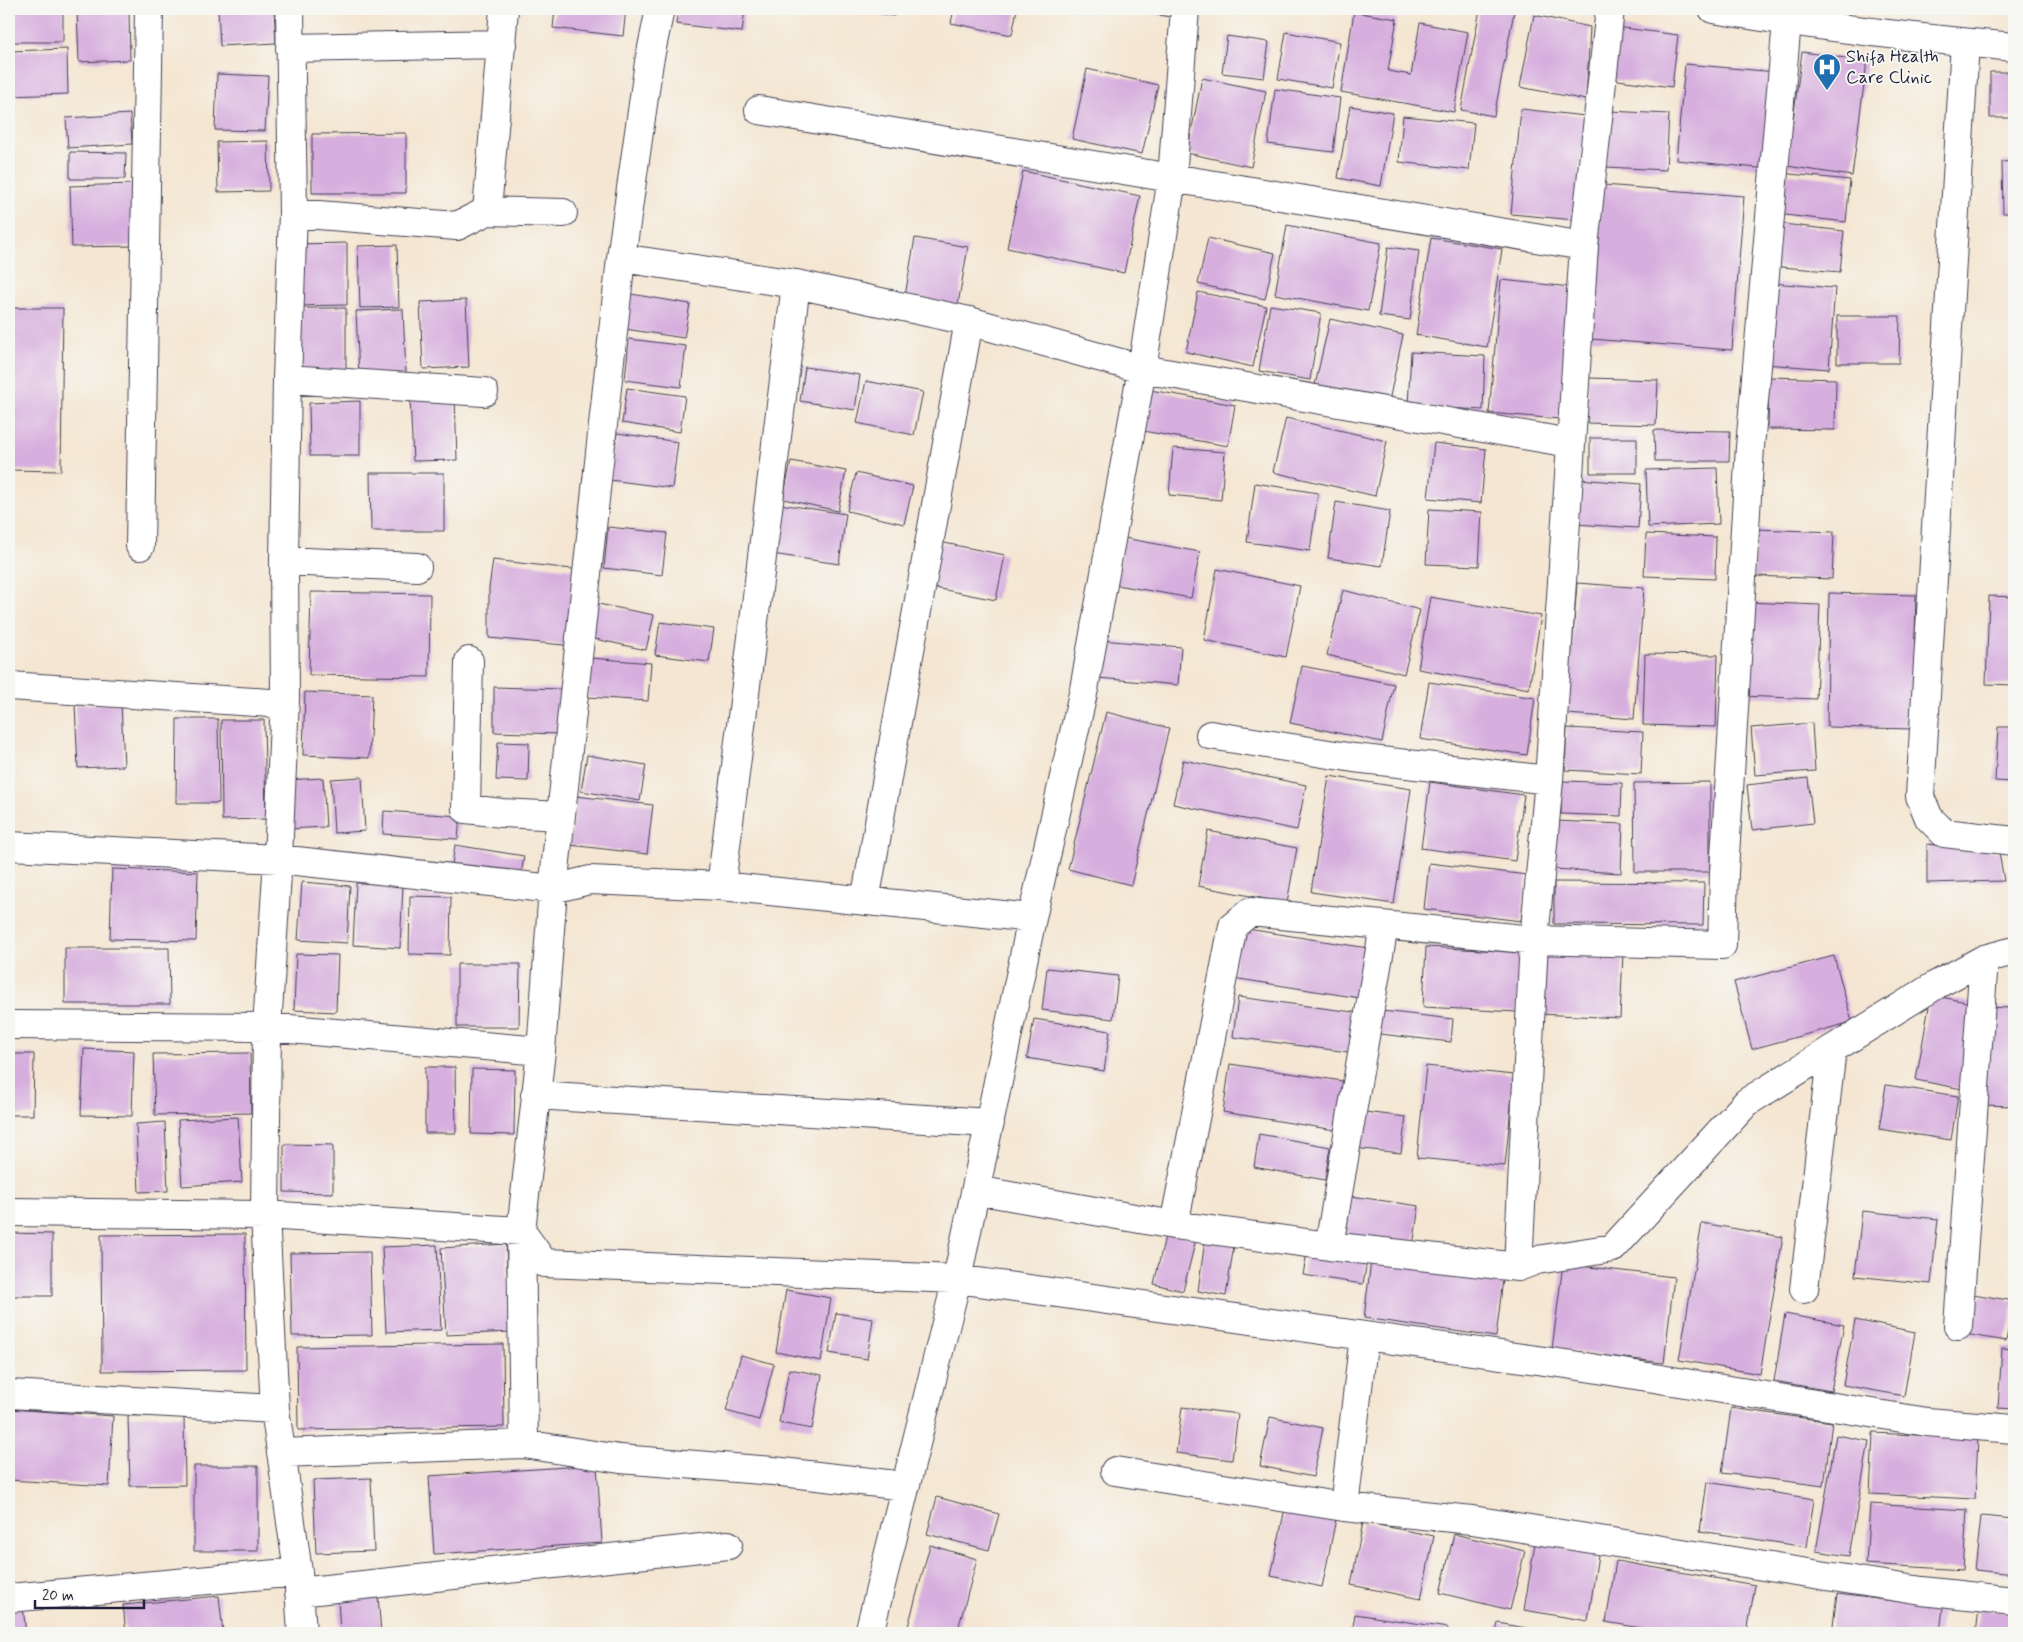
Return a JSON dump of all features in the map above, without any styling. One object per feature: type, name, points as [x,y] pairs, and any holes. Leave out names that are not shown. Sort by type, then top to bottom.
[{"type":"street","points":[[140,546],[149,9]]},
{"type":"street","points":[[290,9],[293,213],[287,379],[284,561],[285,704],[268,1027],[265,1215],[275,1409],[298,1582],[302,1633]]},
{"type":"street","points":[[487,211],[504,9]]},
{"type":"street","points":[[524,1444],[521,1231],[541,1051],[553,889],[621,258],[649,62],[660,9]]},
{"type":"street","points":[[869,1633],[957,1279],[1032,918],[1084,689],[1142,369],[1172,178],[1185,9]]},
{"type":"street","points":[[1518,1267],[1534,940],[1549,780],[1584,246],[1610,9]]},
{"type":"street","points":[[1713,9],[1921,39],[2014,47]]},
{"type":"street","points":[[1174,1226],[1233,926],[1250,912],[1534,940],[1722,945],[1724,872],[1750,447],[1787,21]]},
{"type":"street","points":[[1965,42],[1920,796],[1930,818],[1944,833],[2014,841]]},
{"type":"street","points":[[290,48],[502,44]]},
{"type":"street","points":[[760,110],[1584,246]]},
{"type":"street","points":[[293,213],[457,226],[487,211],[563,214]]},
{"type":"street","points":[[621,258],[796,284],[969,321],[1142,369],[1570,442]]},
{"type":"street","points":[[721,886],[796,284]]},
{"type":"street","points":[[865,901],[969,321]]},
{"type":"street","points":[[287,379],[484,392]]},
{"type":"street","points":[[284,561],[417,567]]},
{"type":"street","points":[[469,661],[466,809],[561,816]]},
{"type":"street","points":[[9,686],[285,704]]},
{"type":"street","points":[[1210,735],[1354,758],[1549,780]]},
{"type":"street","points":[[9,846],[278,859],[553,889],[590,880],[721,886],[1032,918]]},
{"type":"street","points":[[1329,1246],[1384,926]]},
{"type":"street","points":[[976,1190],[1174,1226],[1329,1246],[1518,1267],[1538,1260],[1613,1248],[1747,1102],[1936,985],[1984,959],[2014,951]]},
{"type":"street","points":[[1958,1326],[1984,959]]},
{"type":"street","points":[[9,1026],[268,1027],[541,1051]]},
{"type":"street","points":[[1804,1289],[1832,1049]]},
{"type":"street","points":[[535,1095],[990,1123]]},
{"type":"street","points":[[9,1212],[265,1215],[521,1231]]},
{"type":"street","points":[[521,1231],[544,1263],[957,1279],[1573,1366],[1927,1422],[2014,1429]]},
{"type":"street","points":[[1344,1507],[1364,1336]]},
{"type":"street","points":[[9,1394],[275,1409]]},
{"type":"street","points":[[281,1453],[524,1444],[620,1458],[905,1486]]},
{"type":"street","points":[[1115,1471],[1344,1507],[1472,1520],[1922,1590],[2014,1601]]},
{"type":"street","points":[[9,1598],[298,1582],[728,1545]]},
{"type":"building","points":[[9,9],[63,9],[63,42],[9,42]]},
{"type":"building","points":[[77,9],[129,9],[130,60],[79,62]]},
{"type":"building","points":[[218,9],[274,9],[276,43],[220,46]]},
{"type":"building","points":[[555,9],[626,9],[623,36],[553,28]]},
{"type":"building","points":[[678,9],[745,9],[742,32],[676,24]]},
{"type":"building","points":[[849,9],[895,9],[894,16]]},
{"type":"building","points":[[954,9],[1017,9],[1012,35],[951,23]]},
{"type":"building","points":[[1126,9],[1171,9],[1170,17]]},
{"type":"building","points":[[1480,9],[1514,12],[1494,116],[1461,110]]},
{"type":"building","points":[[1354,12],[1397,19],[1388,71],[1411,75],[1420,23],[1468,32],[1454,112],[1341,92]]},
{"type":"building","points":[[1534,15],[1590,27],[1586,100],[1520,87]]},
{"type":"building","points":[[1616,27],[1678,35],[1672,87],[1610,79]]},
{"type":"building","points":[[1286,32],[1340,42],[1332,88],[1278,79]]},
{"type":"building","points":[[1227,36],[1269,42],[1264,78],[1222,73]]},
{"type":"building","points":[[67,49],[68,94],[9,96],[9,51]]},
{"type":"building","points":[[1802,52],[1867,61],[1852,176],[1787,166]]},
{"type":"building","points":[[1685,64],[1776,72],[1768,169],[1676,160]]},
{"type":"building","points":[[1087,69],[1158,85],[1142,154],[1072,139]]},
{"type":"building","points":[[1990,72],[2014,72],[2014,118],[1990,118]]},
{"type":"building","points":[[217,74],[268,76],[265,131],[215,130]]},
{"type":"building","points":[[1202,78],[1266,91],[1251,167],[1187,153]]},
{"type":"building","points":[[1275,89],[1340,98],[1333,152],[1268,144]]},
{"type":"building","points":[[1350,106],[1393,113],[1381,186],[1338,178]]},
{"type":"building","points":[[1521,109],[1585,116],[1575,220],[1511,214]]},
{"type":"building","points":[[1609,111],[1669,114],[1666,170],[1606,167]]},
{"type":"building","points":[[130,114],[132,144],[68,148],[66,118]]},
{"type":"building","points":[[1403,116],[1474,123],[1469,170],[1399,162]]},
{"type":"building","points":[[406,133],[406,193],[312,193],[312,134]]},
{"type":"building","points":[[268,141],[269,191],[218,192],[217,142]]},
{"type":"building","points":[[70,152],[126,153],[125,179],[70,179]]},
{"type":"building","points":[[2014,161],[2014,213],[2003,213],[2002,162]]},
{"type":"building","points":[[1023,171],[1140,196],[1124,273],[1007,248]]},
{"type":"building","points":[[1780,173],[1850,180],[1846,222],[1776,214]]},
{"type":"building","points":[[134,184],[136,246],[72,247],[70,186]]},
{"type":"building","points":[[1603,185],[1744,196],[1732,350],[1591,339]]},
{"type":"building","points":[[1774,223],[1844,231],[1840,272],[1770,266]]},
{"type":"building","points":[[1287,225],[1381,243],[1368,311],[1275,294]]},
{"type":"building","points":[[915,238],[968,247],[958,304],[905,296]]},
{"type":"building","points":[[1208,238],[1275,253],[1265,299],[1198,284]]},
{"type":"building","points":[[1431,238],[1502,249],[1487,347],[1416,335]]},
{"type":"building","points":[[347,243],[347,305],[295,306],[294,244]]},
{"type":"building","points":[[397,245],[399,307],[360,308],[358,246]]},
{"type":"building","points":[[1388,247],[1419,251],[1410,320],[1379,316]]},
{"type":"building","points":[[1501,280],[1571,287],[1559,419],[1489,413]]},
{"type":"building","points":[[1771,283],[1835,288],[1829,369],[1765,364]]},
{"type":"building","points":[[1198,292],[1266,306],[1253,367],[1186,352]]},
{"type":"building","points":[[631,294],[690,304],[684,338],[625,329]]},
{"type":"building","points":[[466,300],[469,367],[423,369],[420,302]]},
{"type":"building","points":[[1270,305],[1321,313],[1310,380],[1259,371]]},
{"type":"building","points":[[9,308],[63,308],[61,471],[9,470]]},
{"type":"building","points":[[300,308],[346,308],[346,372],[300,372]]},
{"type":"building","points":[[403,309],[406,375],[359,377],[356,311]]},
{"type":"building","points":[[1837,316],[1900,316],[1899,363],[1837,363]]},
{"type":"building","points":[[1330,319],[1403,335],[1389,401],[1315,385]]},
{"type":"building","points":[[629,339],[686,346],[681,387],[625,380]]},
{"type":"building","points":[[1411,352],[1485,356],[1483,410],[1408,406]]},
{"type":"building","points":[[805,367],[860,375],[855,410],[800,401]]},
{"type":"building","points":[[1769,377],[1836,379],[1835,430],[1768,429]]},
{"type":"building","points":[[1588,378],[1658,380],[1656,425],[1587,423]]},
{"type":"building","points":[[866,381],[923,392],[914,435],[857,423]]},
{"type":"building","points":[[627,388],[685,396],[680,432],[622,423]]},
{"type":"building","points":[[1150,390],[1235,405],[1228,446],[1143,431]]},
{"type":"building","points":[[455,397],[457,460],[413,461],[410,398]]},
{"type":"building","points":[[360,401],[360,456],[310,456],[309,403]]},
{"type":"building","points":[[1286,418],[1387,441],[1375,496],[1273,472]]},
{"type":"building","points":[[1654,430],[1730,431],[1729,461],[1655,461]]},
{"type":"building","points":[[617,433],[678,442],[672,488],[610,480]]},
{"type":"building","points":[[1590,438],[1637,438],[1637,473],[1590,473]]},
{"type":"building","points":[[1434,443],[1486,449],[1481,503],[1428,498]]},
{"type":"building","points":[[1173,448],[1225,452],[1221,500],[1169,495]]},
{"type":"building","points":[[791,461],[846,471],[838,511],[783,499]]},
{"type":"building","points":[[1717,468],[1719,524],[1648,527],[1646,470]]},
{"type":"building","points":[[370,473],[444,473],[444,531],[371,531]]},
{"type":"building","points":[[856,473],[913,486],[904,524],[847,511]]},
{"type":"building","points":[[1578,479],[1641,484],[1638,528],[1575,524]]},
{"type":"building","points":[[1255,483],[1318,493],[1310,551],[1247,542]]},
{"type":"building","points":[[1336,502],[1390,511],[1382,566],[1328,558]]},
{"type":"building","points":[[780,504],[846,514],[839,564],[772,554]]},
{"type":"building","points":[[1429,509],[1482,512],[1479,566],[1426,564]]},
{"type":"building","points":[[608,527],[667,533],[662,575],[604,568]]},
{"type":"building","points":[[1756,529],[1834,532],[1832,579],[1754,576]]},
{"type":"building","points":[[1646,534],[1716,537],[1715,579],[1644,576]]},
{"type":"building","points":[[1124,538],[1200,552],[1191,598],[1117,585]]},
{"type":"building","points":[[939,542],[1005,555],[996,600],[930,587]]},
{"type":"building","points":[[493,560],[581,570],[574,646],[489,638],[489,588]]},
{"type":"building","points":[[1217,569],[1300,586],[1286,657],[1204,640]]},
{"type":"building","points":[[1577,583],[1644,588],[1634,719],[1567,714]]},
{"type":"building","points":[[1343,590],[1420,610],[1404,674],[1327,655]]},
{"type":"building","points":[[311,592],[430,594],[429,677],[309,675]]},
{"type":"building","points":[[1829,593],[1916,595],[1913,729],[1827,727]]},
{"type":"building","points":[[1989,596],[2014,597],[2014,685],[1986,684]]},
{"type":"building","points":[[1430,597],[1541,616],[1529,689],[1418,669]]},
{"type":"building","points":[[1746,602],[1820,605],[1816,699],[1742,696]]},
{"type":"building","points":[[593,603],[654,615],[646,650],[586,637]]},
{"type":"building","points":[[660,622],[714,629],[709,662],[655,655]]},
{"type":"building","points":[[1101,640],[1181,647],[1178,685],[1098,678]]},
{"type":"building","points":[[1645,654],[1718,655],[1716,727],[1643,725]]},
{"type":"building","points":[[591,658],[651,663],[648,701],[588,697]]},
{"type":"building","points":[[1302,666],[1394,684],[1382,742],[1290,723]]},
{"type":"building","points":[[1429,682],[1535,698],[1527,755],[1420,739]]},
{"type":"building","points":[[494,687],[562,689],[561,734],[494,732]]},
{"type":"building","points":[[305,692],[372,695],[369,758],[303,755]]},
{"type":"building","points":[[121,703],[124,766],[78,768],[75,705]]},
{"type":"building","points":[[1106,712],[1169,728],[1131,885],[1068,869]]},
{"type":"building","points":[[177,719],[218,719],[219,803],[176,803]]},
{"type":"building","points":[[221,720],[264,720],[266,819],[222,820]]},
{"type":"building","points":[[1812,723],[1815,771],[1755,775],[1751,728]]},
{"type":"building","points":[[1998,727],[2014,727],[2014,782],[1995,781]]},
{"type":"building","points":[[1567,728],[1643,732],[1641,774],[1565,770]]},
{"type":"building","points":[[498,742],[529,743],[528,781],[496,780]]},
{"type":"building","points":[[587,755],[646,765],[640,801],[581,791]]},
{"type":"building","points":[[1183,760],[1306,785],[1297,830],[1173,804]]},
{"type":"building","points":[[1329,776],[1411,789],[1394,904],[1311,892]]},
{"type":"building","points":[[362,777],[365,831],[334,833],[331,779]]},
{"type":"building","points":[[323,778],[326,827],[289,829],[287,780]]},
{"type":"building","points":[[1808,778],[1813,823],[1752,830],[1747,785]]},
{"type":"building","points":[[1562,781],[1622,783],[1621,816],[1561,814]]},
{"type":"building","points":[[1430,782],[1524,795],[1515,861],[1421,848]]},
{"type":"building","points":[[1710,782],[1710,872],[1635,872],[1634,783]]},
{"type":"building","points":[[576,796],[653,805],[647,854],[570,845]]},
{"type":"building","points":[[384,811],[460,816],[458,839],[383,834]]},
{"type":"building","points":[[1556,821],[1623,824],[1621,873],[1554,869]]},
{"type":"building","points":[[1208,831],[1297,848],[1287,903],[1198,886]]},
{"type":"building","points":[[1927,844],[1999,852],[2004,881],[1927,883]]},
{"type":"building","points":[[455,845],[524,856],[520,882],[451,871]]},
{"type":"building","points":[[1429,863],[1527,875],[1521,921],[1424,909]]},
{"type":"building","points":[[112,869],[198,872],[196,941],[110,939]]},
{"type":"building","points":[[302,882],[350,886],[347,943],[298,940]]},
{"type":"building","points":[[1554,882],[1704,883],[1703,925],[1554,924]]},
{"type":"building","points":[[356,883],[403,885],[400,948],[353,945]]},
{"type":"building","points":[[410,896],[451,897],[450,955],[409,954]]},
{"type":"building","points":[[1241,928],[1374,949],[1366,999],[1233,978]]},
{"type":"building","points":[[1426,947],[1520,952],[1517,1012],[1423,1007]]},
{"type":"building","points":[[65,948],[169,948],[170,1004],[65,1004]]},
{"type":"building","points":[[1542,950],[1623,954],[1620,1018],[1538,1014]]},
{"type":"building","points":[[296,954],[338,955],[336,1012],[294,1010]]},
{"type":"building","points":[[1834,956],[1852,1022],[1752,1049],[1734,982]]},
{"type":"building","points":[[457,964],[520,964],[519,1027],[457,1027]]},
{"type":"building","points":[[1047,968],[1118,976],[1113,1019],[1042,1010]]},
{"type":"building","points":[[1931,995],[1977,1004],[1962,1089],[1916,1080]]},
{"type":"building","points":[[1238,997],[1361,1013],[1356,1053],[1233,1037]]},
{"type":"building","points":[[1984,1007],[2014,1008],[2014,1106],[1982,1105]]},
{"type":"building","points":[[1373,1010],[1453,1019],[1451,1042],[1371,1033]]},
{"type":"building","points":[[1034,1019],[1110,1031],[1104,1071],[1027,1058]]},
{"type":"building","points":[[84,1049],[134,1051],[132,1116],[81,1115]]},
{"type":"building","points":[[250,1053],[251,1113],[155,1115],[153,1054]]},
{"type":"building","points":[[9,1054],[34,1054],[33,1115],[9,1115]]},
{"type":"building","points":[[1230,1064],[1349,1082],[1341,1131],[1223,1112]]},
{"type":"building","points":[[1426,1066],[1514,1075],[1505,1166],[1417,1158]]},
{"type":"building","points":[[425,1067],[455,1067],[456,1133],[425,1133]]},
{"type":"building","points":[[472,1069],[515,1070],[514,1135],[471,1134]]},
{"type":"building","points":[[1886,1085],[1958,1096],[1951,1140],[1879,1129]]},
{"type":"building","points":[[1357,1111],[1406,1117],[1401,1153],[1353,1148]]},
{"type":"building","points":[[238,1117],[242,1182],[182,1186],[178,1120]]},
{"type":"building","points":[[165,1122],[168,1191],[139,1192],[136,1124]]},
{"type":"building","points":[[1259,1134],[1330,1147],[1325,1180],[1254,1167]]},
{"type":"building","points":[[284,1144],[333,1145],[333,1193],[284,1192]]},
{"type":"building","points":[[1351,1196],[1419,1206],[1413,1246],[1345,1236]]},
{"type":"building","points":[[1862,1211],[1938,1219],[1931,1284],[1855,1276]]},
{"type":"building","points":[[1702,1223],[1783,1237],[1760,1374],[1679,1360]]},
{"type":"building","points":[[1166,1232],[1196,1239],[1183,1291],[1154,1284]]},
{"type":"building","points":[[9,1233],[52,1234],[52,1296],[9,1296]]},
{"type":"building","points":[[245,1234],[246,1370],[102,1371],[101,1235]]},
{"type":"building","points":[[1205,1240],[1234,1245],[1226,1296],[1198,1291]]},
{"type":"building","points":[[506,1244],[510,1332],[446,1335],[441,1248]]},
{"type":"building","points":[[437,1245],[441,1330],[386,1332],[382,1247]]},
{"type":"building","points":[[370,1252],[372,1335],[292,1336],[290,1253]]},
{"type":"building","points":[[1307,1252],[1367,1261],[1363,1284],[1303,1275]]},
{"type":"building","points":[[1371,1261],[1503,1279],[1496,1337],[1364,1318]]},
{"type":"building","points":[[1563,1264],[1674,1277],[1664,1363],[1552,1349]]},
{"type":"building","points":[[786,1290],[831,1298],[821,1361],[776,1352]]},
{"type":"building","points":[[1967,1293],[2014,1301],[2006,1341],[1959,1333]]},
{"type":"building","points":[[836,1313],[873,1319],[867,1359],[829,1353]]},
{"type":"building","points":[[1785,1314],[1844,1325],[1831,1391],[1774,1381]]},
{"type":"building","points":[[1855,1320],[1915,1332],[1904,1396],[1843,1385]]},
{"type":"building","points":[[503,1344],[504,1427],[298,1430],[297,1347]]},
{"type":"building","points":[[2002,1348],[2014,1349],[2014,1409],[1998,1408]]},
{"type":"building","points":[[741,1355],[774,1364],[759,1420],[726,1411]]},
{"type":"building","points":[[789,1369],[822,1375],[812,1429],[779,1423]]},
{"type":"building","points":[[1182,1407],[1238,1414],[1232,1460],[1176,1453]]},
{"type":"building","points":[[1731,1408],[1832,1422],[1824,1486],[1722,1473]]},
{"type":"building","points":[[9,1409],[113,1416],[109,1486],[9,1480]]},
{"type":"building","points":[[184,1415],[185,1485],[130,1486],[128,1416]]},
{"type":"building","points":[[1270,1417],[1323,1428],[1313,1477],[1260,1466]]},
{"type":"building","points":[[1873,1433],[1978,1438],[1975,1499],[1870,1494]]},
{"type":"building","points":[[1836,1435],[1869,1441],[1849,1556],[1816,1551]]},
{"type":"building","points":[[597,1465],[602,1543],[434,1554],[429,1476]]},
{"type":"building","points":[[194,1466],[258,1466],[258,1551],[194,1551]]},
{"type":"building","points":[[371,1478],[374,1551],[316,1553],[313,1480]]},
{"type":"building","points":[[1707,1482],[1814,1499],[1807,1547],[1700,1531]]},
{"type":"building","points":[[937,1497],[999,1514],[989,1550],[927,1534]]},
{"type":"building","points":[[1870,1504],[1967,1510],[1963,1570],[1866,1564]]},
{"type":"building","points":[[1285,1508],[1336,1519],[1322,1587],[1271,1576]]},
{"type":"building","points":[[1981,1516],[2014,1519],[2014,1574],[1975,1570]]},
{"type":"building","points":[[1363,1522],[1434,1536],[1421,1599],[1351,1585]]},
{"type":"building","points":[[1454,1534],[1525,1551],[1510,1610],[1440,1593]]},
{"type":"building","points":[[1536,1538],[1599,1548],[1588,1621],[1524,1610]]},
{"type":"building","points":[[930,1545],[977,1559],[957,1633],[919,1633],[907,1630]]},
{"type":"building","points":[[1616,1561],[1755,1585],[1747,1633],[1669,1633],[1606,1622]]},
{"type":"building","points":[[1837,1594],[1943,1607],[1940,1633],[1832,1633]]},
{"type":"building","points":[[219,1596],[223,1633],[126,1633],[123,1605]]},
{"type":"building","points":[[378,1596],[381,1633],[340,1633],[338,1598]]},
{"type":"building","points":[[23,1608],[26,1633],[9,1633],[9,1610]]},
{"type":"building","points":[[1979,1608],[2014,1613],[2014,1633],[1976,1633]]},
{"type":"building","points":[[1355,1614],[1448,1628],[1447,1633],[1352,1633]]},
{"type":"building","points":[[1498,1623],[1548,1632],[1496,1633]]},
{"type":"place","name":"Shifa Health Care Clinic","points":[[1827,91]]}]
